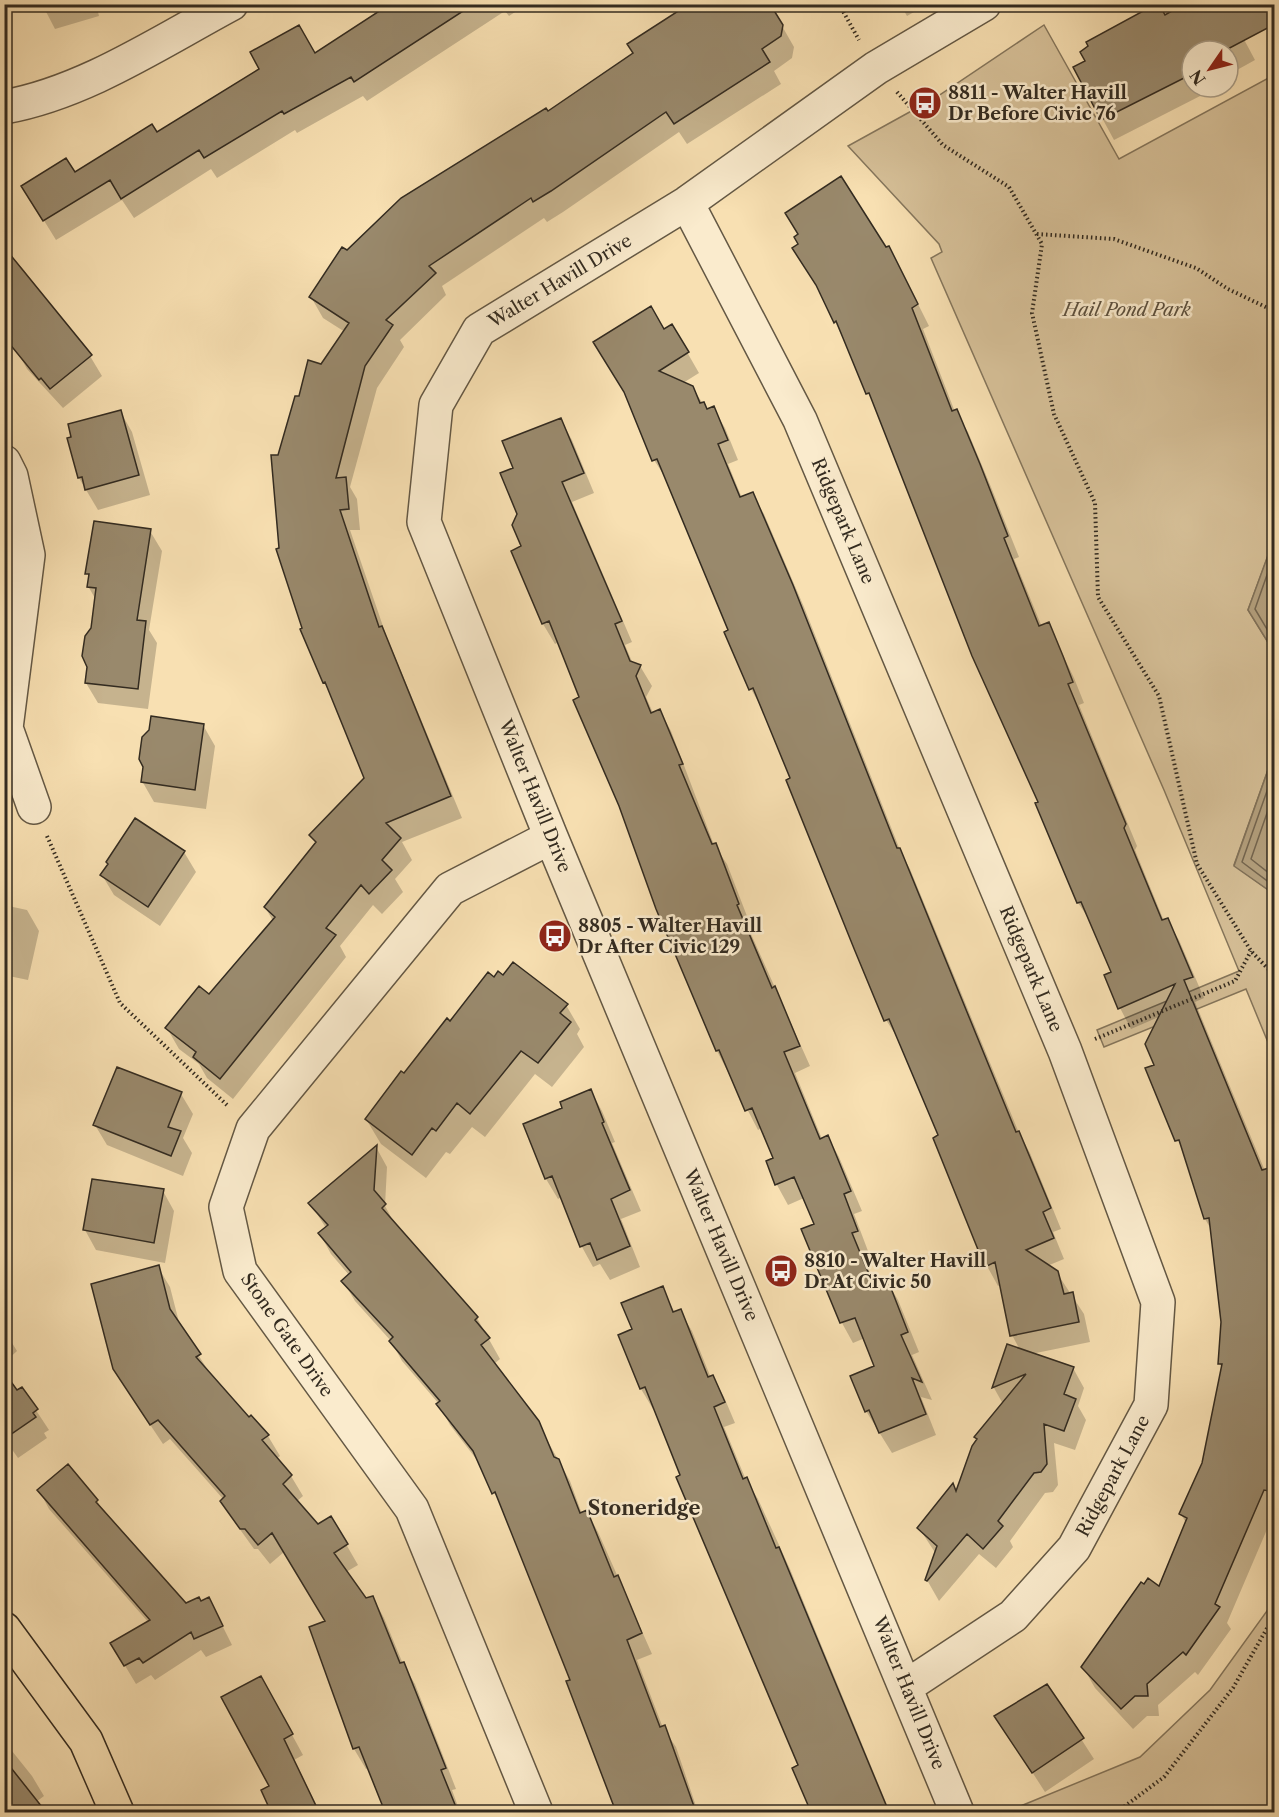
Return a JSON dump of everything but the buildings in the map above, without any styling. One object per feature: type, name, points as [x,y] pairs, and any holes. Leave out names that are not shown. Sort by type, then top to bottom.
[{"type":"main road","points":[[4,1629],[86,1741],[117,1812]]},
{"type":"street","points":[[4,107],[33,101],[119,66],[140,52],[231,4]]},
{"type":"street","name":"Walter Havill Drive","points":[[957,1812],[907,1686],[551,837],[424,522],[436,405],[479,330],[687,203],[876,68],[984,4]]},
{"type":"street","name":"Ridgepark Lane","points":[[687,203],[800,420],[1065,1051],[1158,1302],[1151,1405],[1074,1548],[1013,1616],[907,1686]]},
{"type":"street","points":[[4,462],[10,476],[28,555],[6,728],[34,807]]},
{"type":"street","name":"Stone Gate Drive","points":[[536,1812],[412,1509],[240,1271],[226,1207],[253,1129],[450,889],[551,837]]},
{"type":"path","points":[[839,4],[876,68],[943,145],[1009,187],[1042,244],[1032,313],[1054,414],[1095,502],[1098,597],[1159,696],[1197,864],[1251,951],[1275,975]]},
{"type":"path","points":[[1036,234],[1114,239],[1196,268],[1228,289],[1275,311]]},
{"type":"path","points":[[34,807],[120,1003],[253,1129]]},
{"type":"path","points":[[1065,1051],[1235,981],[1251,951]]},
{"type":"path","points":[[1117,1812],[1164,1777],[1233,1688],[1275,1616]]},
{"type":"green space","name":"Hail Pond Park","points":[[1044,25],[1119,159],[1230,99],[1240,99],[1240,93],[1274,75],[1274,548],[1271,548],[1248,610],[1274,652],[1274,753],[1234,865],[1274,894],[1274,1057],[1246,989],[1104,1047],[1097,1030],[1239,971],[1164,790],[931,258],[942,252],[939,244],[848,146],[935,98]]},
{"type":"green space","points":[[1274,1595],[1274,1812],[1006,1812],[1140,1757],[1210,1690],[1267,1611]]},
{"type":"water","points":[[1271,547],[1274,548],[1274,652],[1248,610]]},
{"type":"water","points":[[1274,753],[1274,894],[1234,866]]},
{"type":"place","name":"8811 - Walter Havill Dr Before Civic 76","points":[[925,103]]},
{"type":"place","name":"8805 - Walter Havill Dr After Civic 129","points":[[555,936]]},
{"type":"place","name":"8810 - Walter Havill Dr At Civic 50","points":[[781,1271]]},
{"type":"district","name":"Stoneridge","points":[[644,1508]]}]
